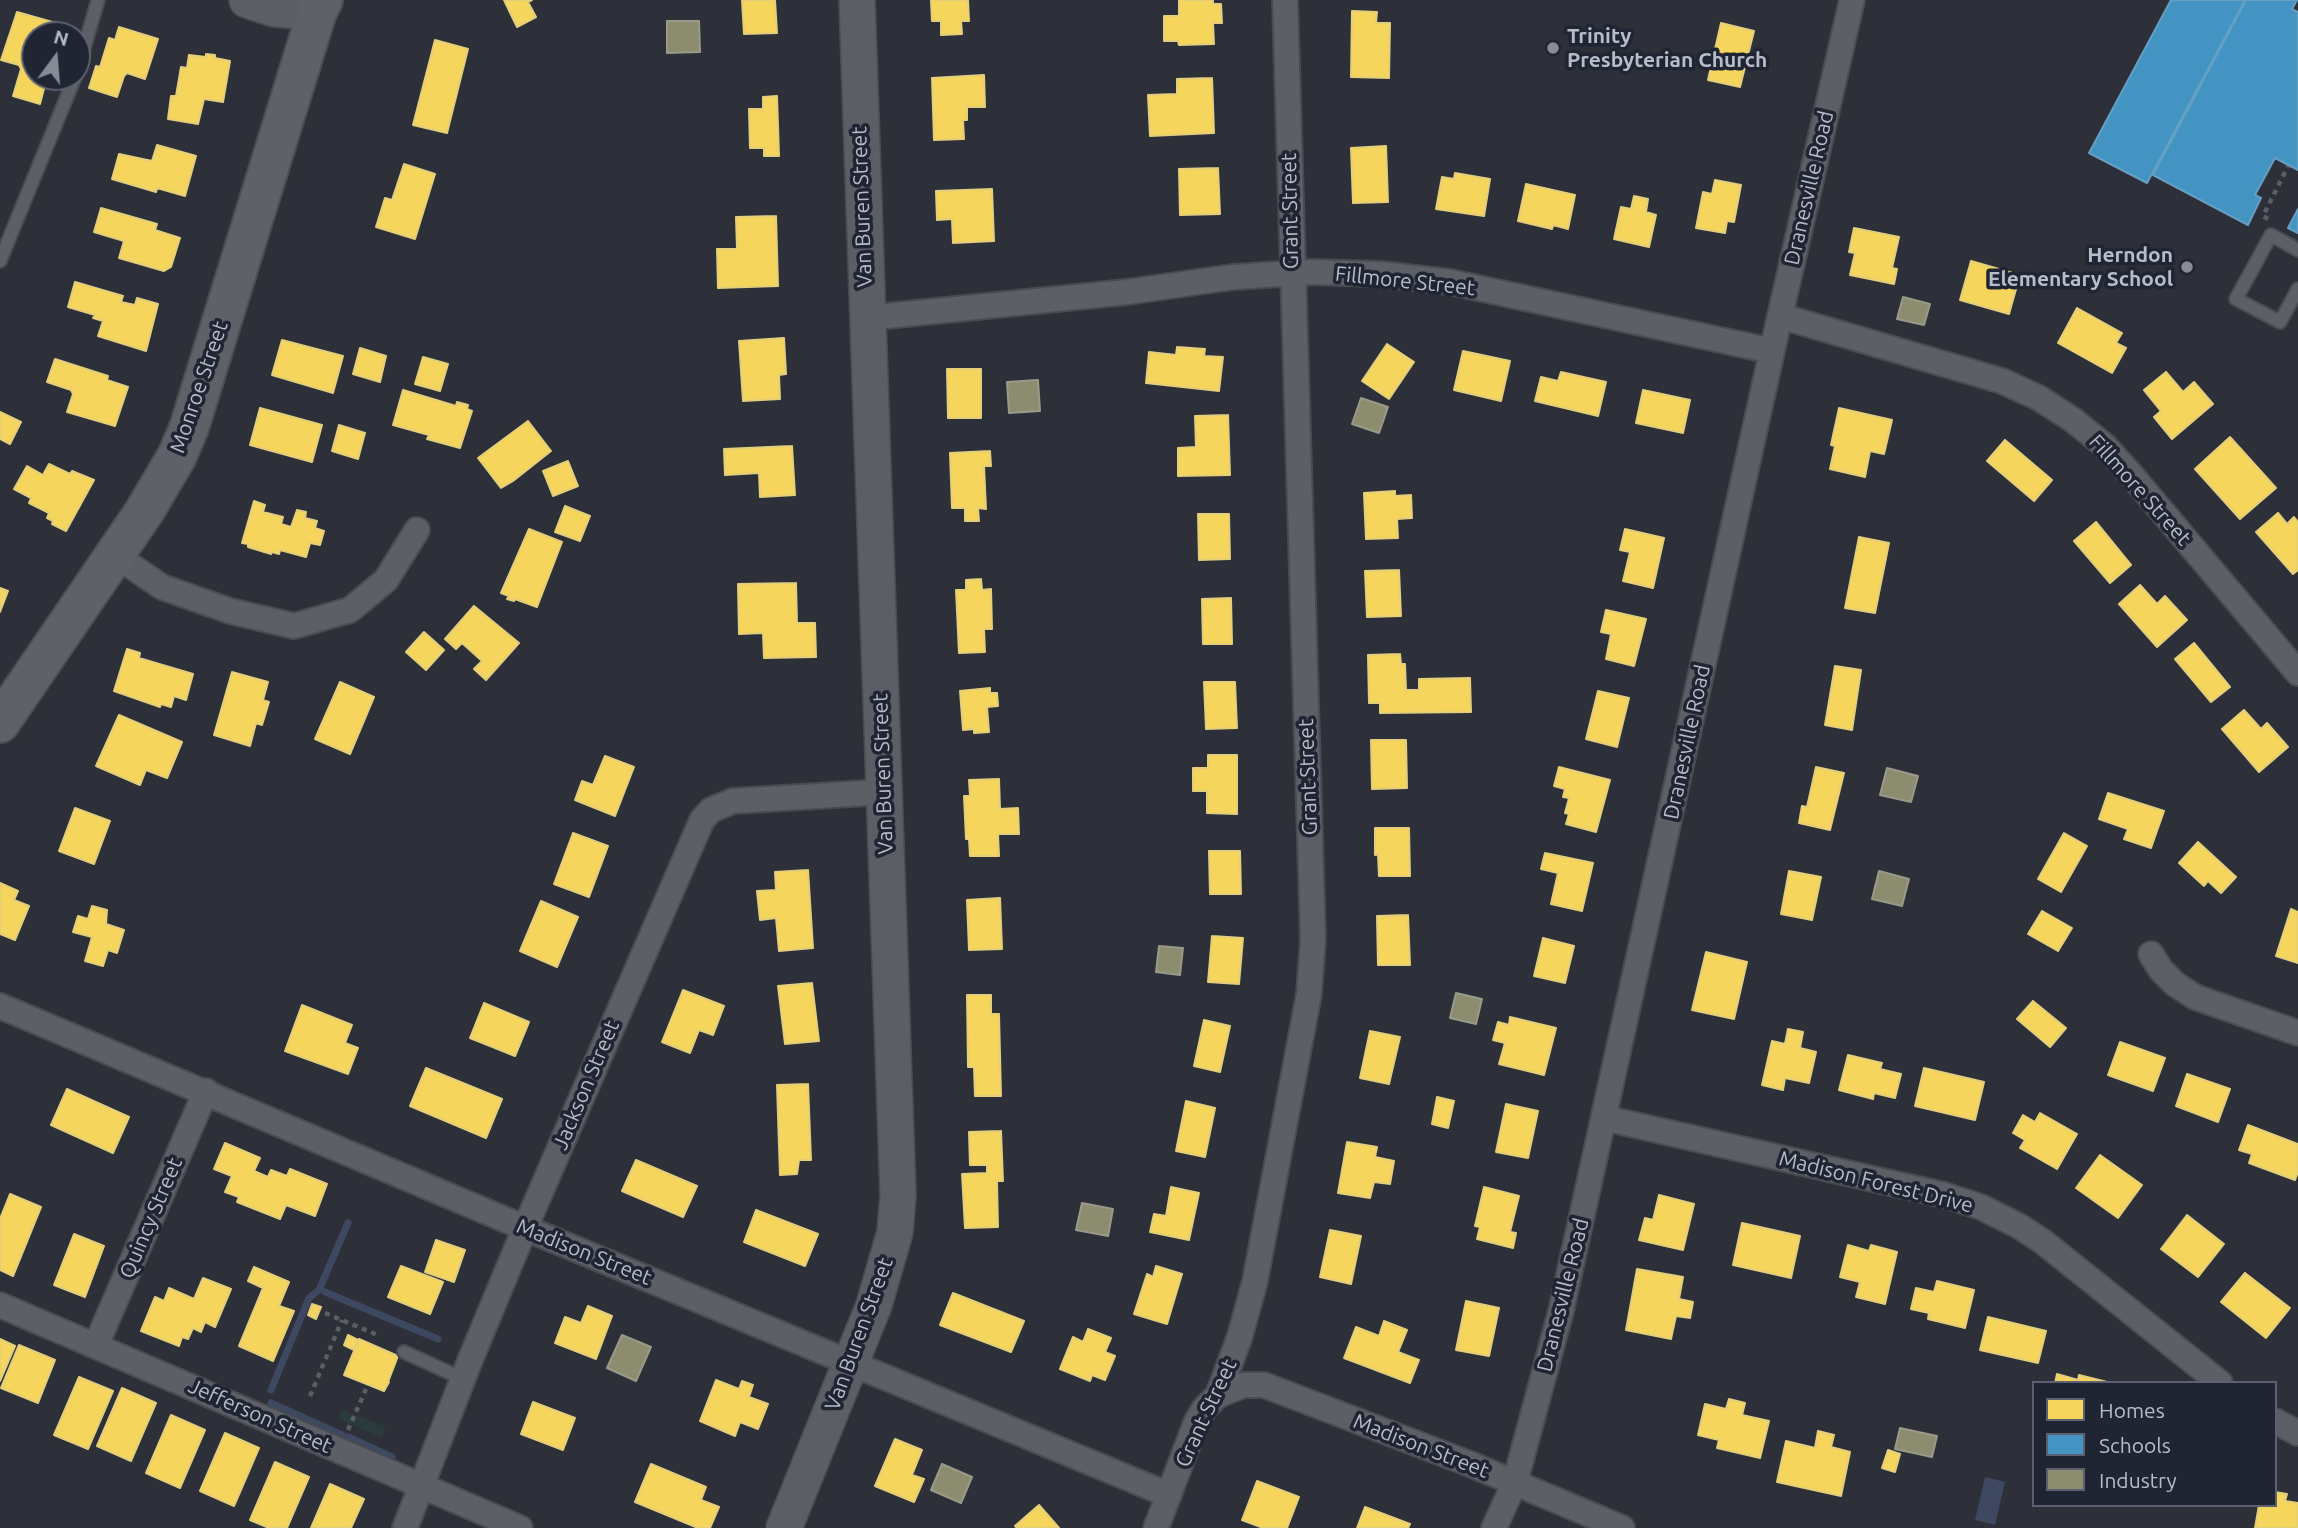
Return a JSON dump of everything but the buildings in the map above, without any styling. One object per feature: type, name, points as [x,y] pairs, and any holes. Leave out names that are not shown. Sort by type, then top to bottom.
[{"type":"main road","name":"Monroe Street","points":[[0,723],[115,555],[170,467],[189,428],[317,3]]},
{"type":"street","points":[[247,0],[274,9],[317,3]]},
{"type":"street","name":"Van Buren Street","points":[[784,1528],[874,1305],[895,1231],[898,1195],[857,0]]},
{"type":"street","name":"Grant Street","points":[[1156,1528],[1196,1423],[1204,1409],[1218,1395],[1240,1336],[1255,1281],[1309,994],[1313,939],[1285,0]]},
{"type":"street","name":"Dranesville Road","points":[[1494,1528],[1515,1482],[1560,1311],[1852,0]]},
{"type":"street","name":"Fillmore Street","points":[[866,318],[1127,292],[1233,277],[1292,273],[1380,274],[1450,282],[1772,351]]},
{"type":"street","name":"Fillmore Street","points":[[1780,316],[2002,381],[2039,398],[2073,420],[2105,446],[2133,477],[2298,673]]},
{"type":"street","points":[[115,555],[162,587],[230,611],[295,626],[350,610],[386,580],[417,530]]},
{"type":"street","name":"Jackson Street","points":[[405,1528],[525,1228],[702,820],[711,810],[733,800],[884,792]]},
{"type":"street","points":[[2151,954],[2161,970],[2175,984],[2195,997],[2298,1033]]},
{"type":"street","name":"Madison Street","points":[[0,1006],[525,1228],[1169,1495]]},
{"type":"street","name":"Quincy Street","points":[[96,1345],[206,1091]]},
{"type":"street","name":"Madison Forest Drive","points":[[1604,1118],[1944,1195],[1982,1208],[2042,1241],[2217,1381]]},
{"type":"street","name":"Jefferson Street","points":[[0,1305],[520,1528]]},
{"type":"street","name":"Madison Street","points":[[1218,1395],[1244,1385],[1264,1385],[1515,1482],[1622,1528]]},
{"type":"street","points":[[2277,1423],[2298,1433]]},
{"type":"lane","points":[[91,24],[98,0]]},
{"type":"lane","points":[[0,261],[69,91]]},
{"type":"lane","points":[[2298,250],[2271,235],[2236,299],[2280,322],[2298,289]]},
{"type":"lane","points":[[404,1352],[463,1379]]},
{"type":"path","points":[[2275,222],[2263,216],[2288,166]]},
{"type":"path","points":[[325,1313],[380,1336]]},
{"type":"path","points":[[310,1396],[342,1320]]},
{"type":"path","points":[[348,1430],[366,1389]]},
{"type":"shaded area","points":[[342,1409],[386,1427],[381,1437],[338,1419]]},
{"type":"water","points":[[1985,1477],[2005,1482],[1995,1525],[1975,1520]]},
{"type":"waterway","points":[[271,1390],[309,1298],[319,1290],[348,1223]]},
{"type":"waterway","points":[[325,1292],[438,1339]]},
{"type":"waterway","points":[[271,1403],[342,1435]]},
{"type":"waterway","points":[[348,1437],[392,1457]]},
{"type":"place","name":"Trinity Presbyterian Church","points":[[1553,48]]},
{"type":"place","name":"Herndon Elementary School","points":[[2187,267]]}]
